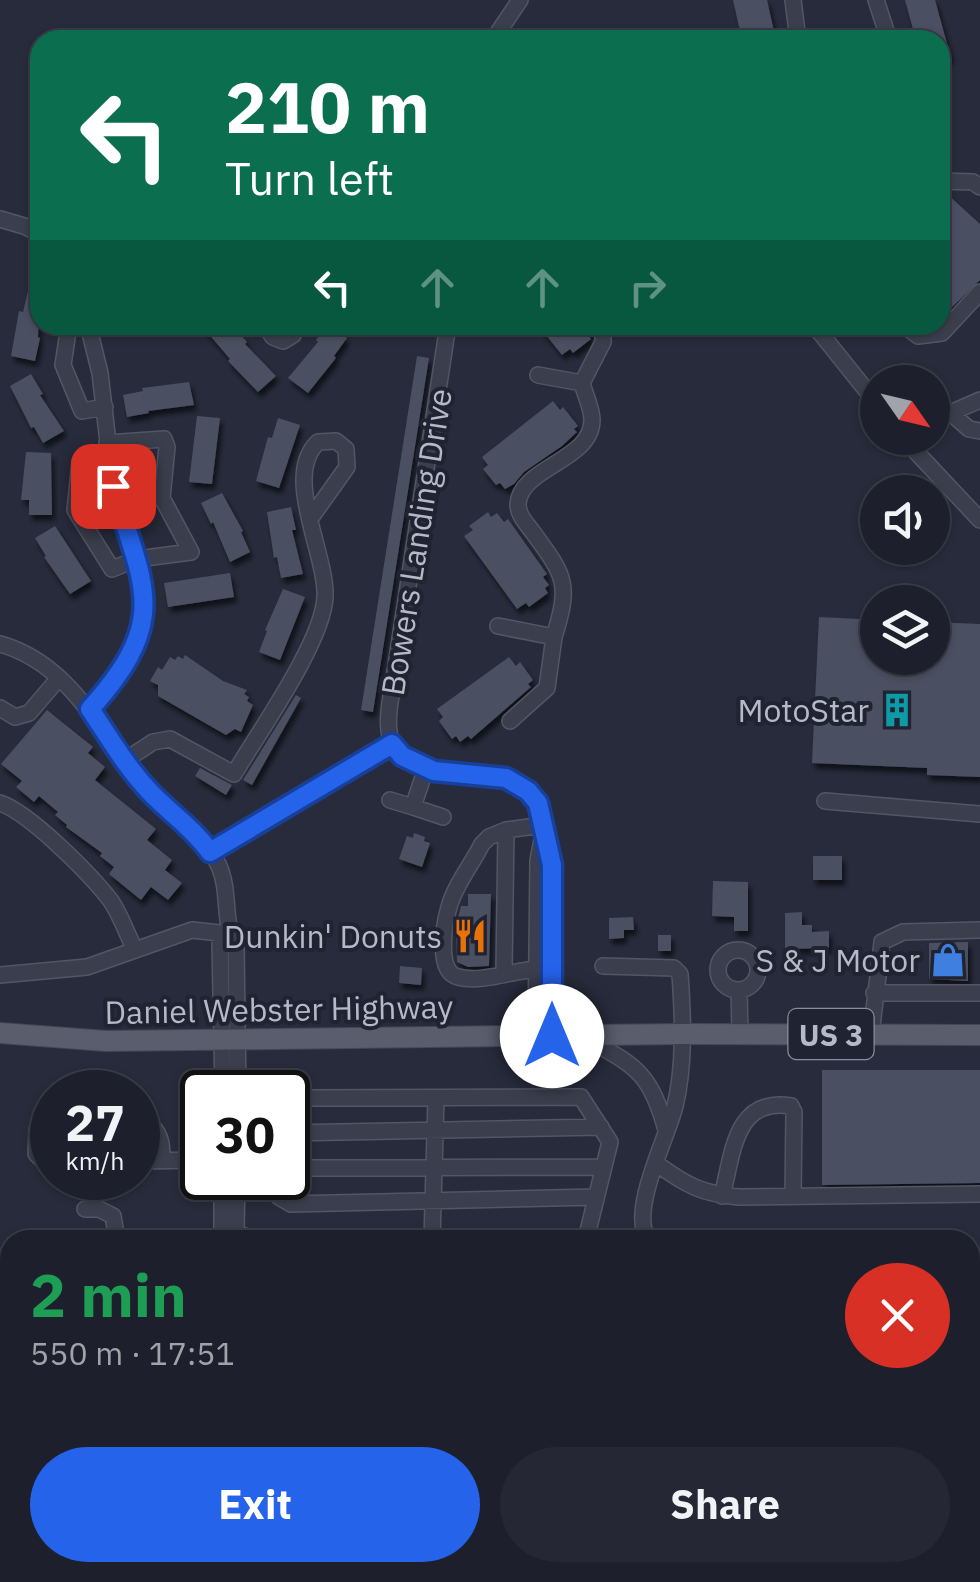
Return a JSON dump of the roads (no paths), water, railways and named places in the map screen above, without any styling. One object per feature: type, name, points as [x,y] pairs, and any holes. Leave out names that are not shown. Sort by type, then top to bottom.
[{"type":"main road","name":"Daniel Webster Highway","points":[[0,1033],[92,1041],[682,1034],[980,1035]]},
{"type":"street","points":[[500,30],[520,0]]},
{"type":"street","points":[[793,0],[797,30]]},
{"type":"street","points":[[876,0],[886,30]]},
{"type":"street","points":[[950,182],[972,182],[980,188]]},
{"type":"street","points":[[0,219],[30,229]]},
{"type":"street","points":[[950,324],[980,292]]},
{"type":"street","points":[[65,335],[62,366],[82,411],[104,408]]},
{"type":"street","points":[[90,335],[100,373],[108,461],[137,559],[144,600],[137,639],[126,665],[90,709]]},
{"type":"street","name":"Bowers Landing Drive","points":[[446,335],[389,729],[392,744],[402,756],[426,768],[492,776],[518,784],[538,803],[552,865],[544,1036]]},
{"type":"street","points":[[510,722],[547,688],[554,637],[564,605],[564,581],[548,552],[520,516],[518,502],[530,482],[576,450],[588,436],[592,418],[582,383],[603,335]]},
{"type":"street","points":[[822,335],[860,382]]},
{"type":"street","points":[[538,375],[582,383]]},
{"type":"street","points":[[979,434],[952,414],[980,400]]},
{"type":"street","points":[[107,444],[164,439],[167,447],[162,498],[191,552],[137,559],[112,570],[75,510],[80,462],[108,461]]},
{"type":"street","points":[[124,761],[153,742],[170,738],[234,774],[297,667],[323,611],[325,591],[310,519],[304,482],[306,460],[318,442],[336,441],[346,449],[347,468],[310,519]]},
{"type":"street","points":[[919,455],[980,520]]},
{"type":"street","points":[[498,626],[554,637]]},
{"type":"street","points":[[0,644],[38,662],[90,709],[124,761],[210,852],[226,886],[229,934],[220,944],[235,1070]]},
{"type":"street","points":[[0,708],[15,717],[29,713],[58,678]]},
{"type":"street","points":[[210,852],[392,744]]},
{"type":"street","points":[[413,808],[426,768]]},
{"type":"street","points":[[390,800],[442,817]]},
{"type":"street","points":[[825,801],[980,814]]},
{"type":"street","points":[[0,803],[33,824],[98,886],[119,914],[135,950]]},
{"type":"street","points":[[536,968],[476,979],[449,974],[444,964],[450,903],[482,844],[488,837],[506,830],[544,829],[538,861],[536,968],[544,1036]]},
{"type":"street","points":[[504,972],[506,830]]},
{"type":"street","points":[[0,975],[87,966],[192,930],[229,934]]},
{"type":"street","points":[[870,1035],[882,942],[903,932],[980,930]]},
{"type":"street","points":[[603,966],[674,968],[680,974],[682,1034],[675,1105],[644,1208],[644,1230]]},
{"type":"street","points":[[738,990],[740,1034]]},
{"type":"street","points":[[874,993],[980,993]]},
{"type":"street","points":[[581,1036],[644,1076],[658,1102],[666,1130]]},
{"type":"street","points":[[226,1070],[231,1039]]},
{"type":"street","points":[[310,1098],[581,1098],[610,1142],[588,1230]]},
{"type":"street","points":[[432,1230],[436,1098]]},
{"type":"street","points":[[722,1196],[740,1129],[755,1109],[765,1105],[791,1106],[794,1112],[793,1196]]},
{"type":"street","points":[[310,1133],[601,1127]]},
{"type":"street","points":[[160,1136],[162,1160],[180,1160]]},
{"type":"street","points":[[656,1164],[694,1189],[722,1196],[980,1194]]},
{"type":"street","points":[[310,1168],[604,1166]]},
{"type":"street","points":[[285,1200],[291,1204],[596,1197]]},
{"type":"street","points":[[225,1200],[228,1230]]},
{"type":"street","points":[[230,1230],[234,1200]]},
{"type":"street","points":[[85,1210],[113,1216],[115,1230]]},
{"type":"place","name":"MotoStar","points":[[897,710]]},
{"type":"place","name":"Dunkin' Donuts","points":[[470,936]]},
{"type":"place","name":"S & J Motor","points":[[948,960]]}]
